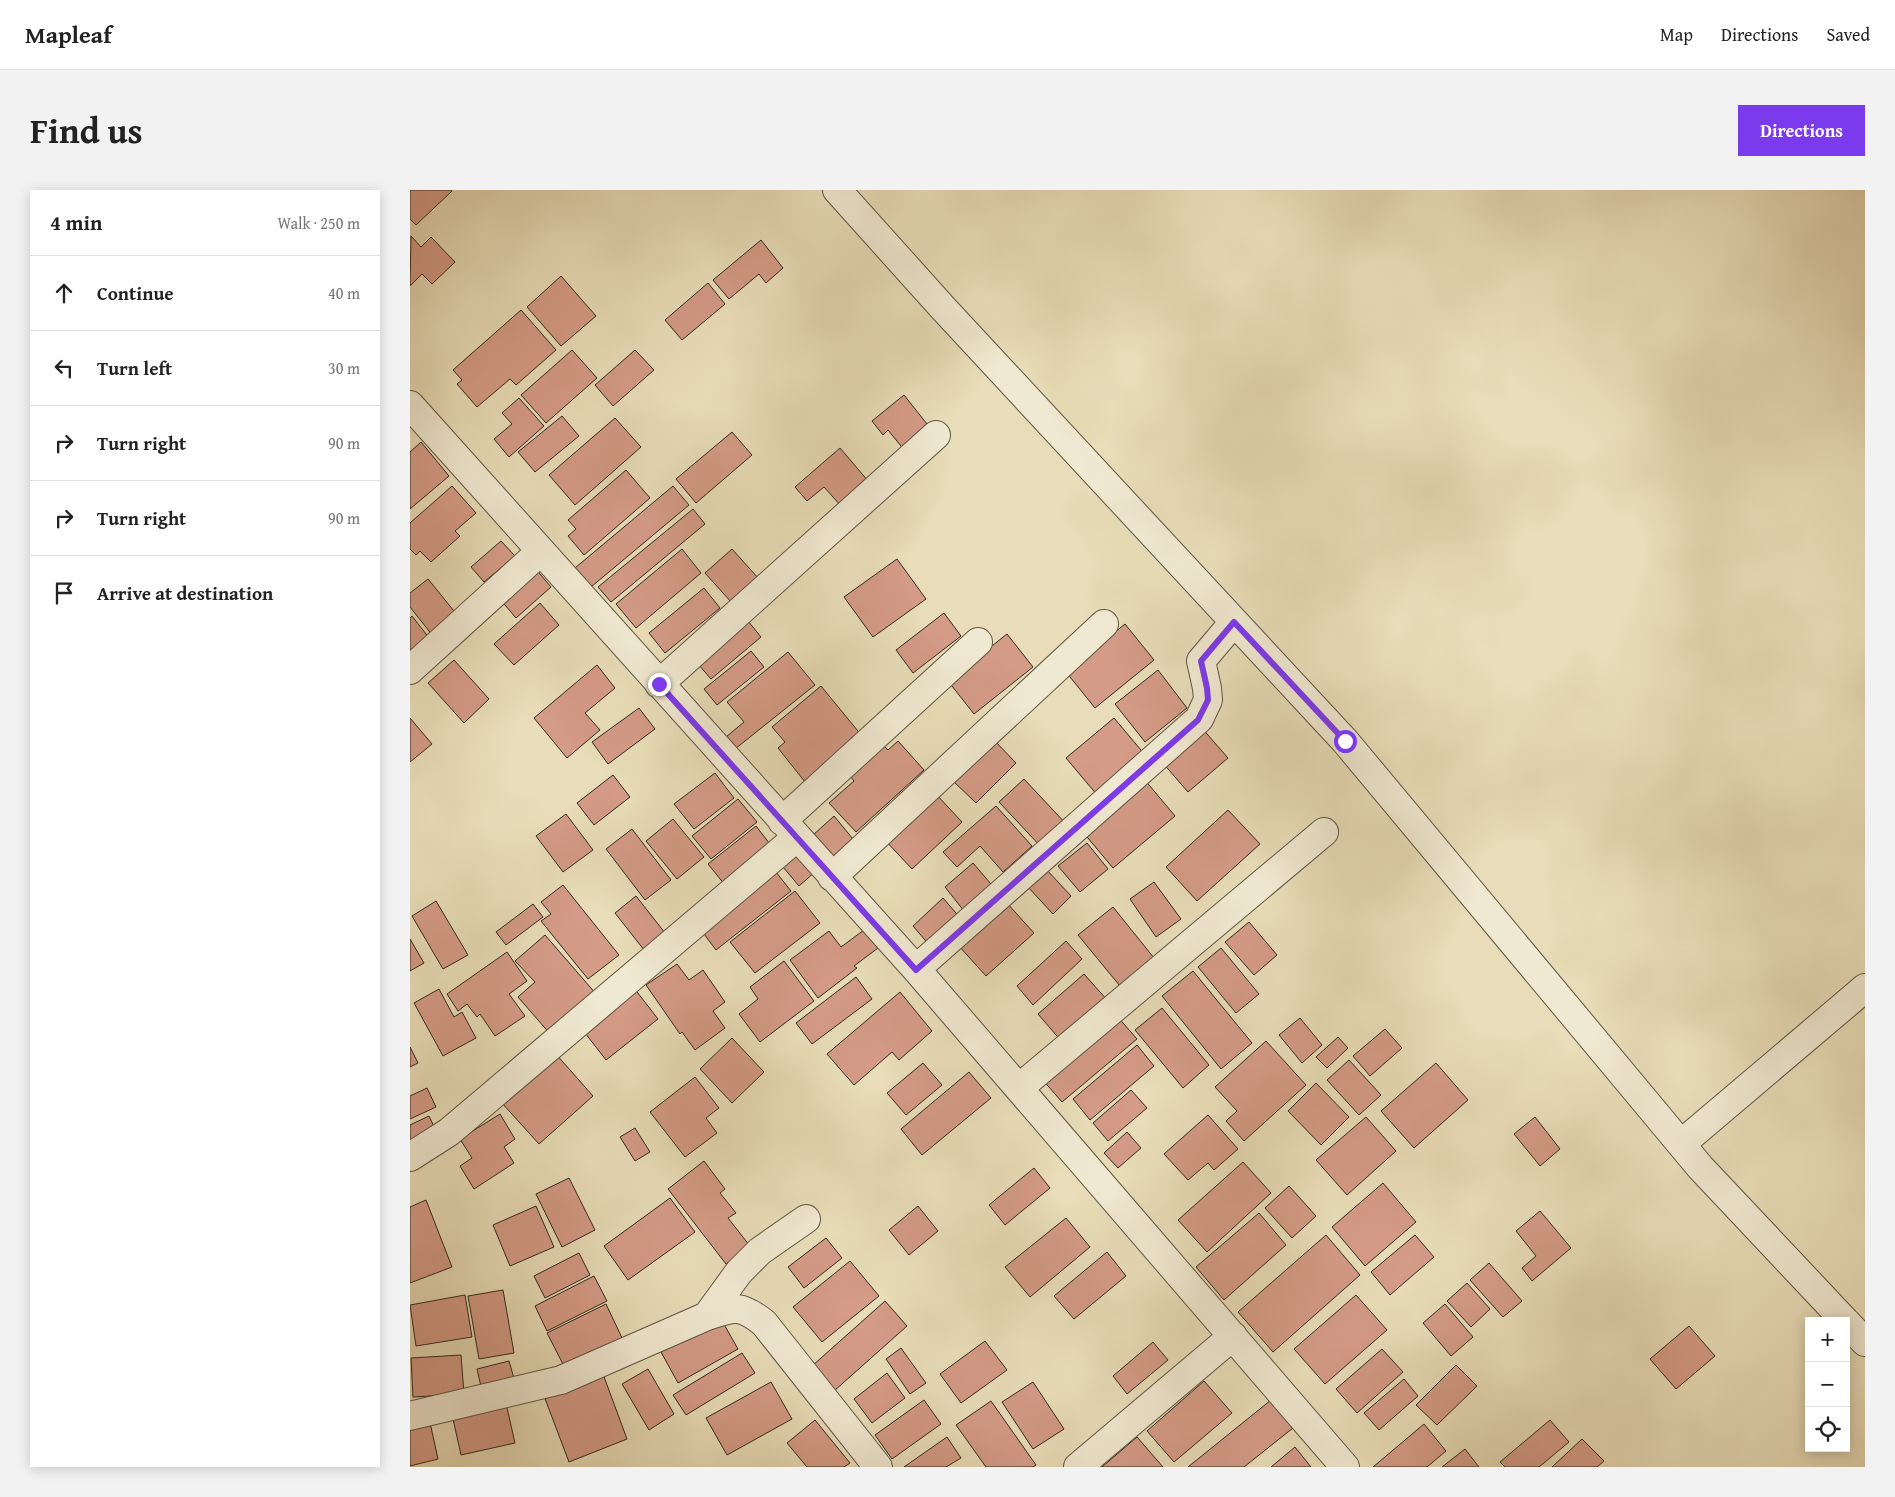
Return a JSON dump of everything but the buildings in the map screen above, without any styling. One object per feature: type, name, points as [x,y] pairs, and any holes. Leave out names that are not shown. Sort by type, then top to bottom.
[{"type":"street","points":[[837,190],[943,308],[1345,741],[1700,1167],[1841,1317]]},
{"type":"street","points":[[410,405],[916,970],[1345,1467]]},
{"type":"street","points":[[659,684],[936,435]]},
{"type":"street","points":[[410,670],[542,551]]},
{"type":"street","points":[[916,970],[1198,720],[1208,700],[1201,661],[1234,622]]},
{"type":"street","points":[[832,877],[1104,624]]},
{"type":"street","points":[[410,1157],[449,1132],[789,829],[978,642]]},
{"type":"street","points":[[1019,1088],[1324,832]]},
{"type":"street","points":[[1681,1144],[1865,988]]},
{"type":"street","points":[[707,1316],[739,1272],[760,1251],[806,1219]]},
{"type":"street","points":[[410,1416],[561,1380],[707,1316],[732,1308],[749,1311],[764,1323],[878,1467]]},
{"type":"street","points":[[1850,1326],[1865,1342]]},
{"type":"street","points":[[1078,1467],[1233,1336]]},
{"type":"route","points":[[659,684],[916,970],[1198,720],[1208,700],[1201,661],[1234,622],[1345,741]]}]
